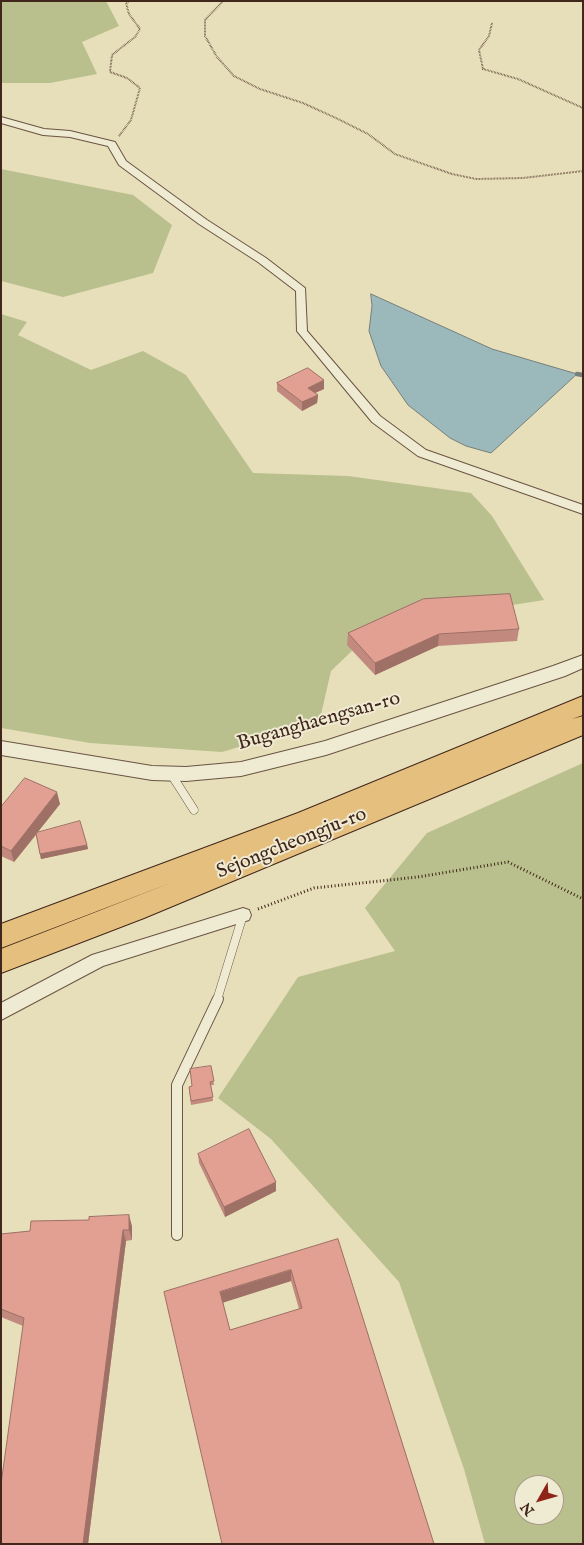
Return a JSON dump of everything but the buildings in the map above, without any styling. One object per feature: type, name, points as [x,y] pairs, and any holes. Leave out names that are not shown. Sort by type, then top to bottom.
[{"type":"highway","name":"Sejongcheongju-ro","points":[[1,936],[307,820],[583,705]]},
{"type":"highway","name":"Sejongcheongju-ro","points":[[1,961],[134,910],[583,725]]},
{"type":"street","points":[[1,120],[44,132],[70,134],[112,144],[122,164],[203,222],[262,260],[301,290],[302,331],[376,419],[422,453],[583,510]]},
{"type":"street","name":"Buganghaengsan-ro","points":[[1,748],[152,773],[171,774],[241,769],[326,748],[559,671],[583,661]]},
{"type":"street","points":[[1,1012],[98,960],[243,915]]},
{"type":"lane","points":[[171,774],[194,810]]},
{"type":"lane","points":[[177,1235],[177,1084],[219,996],[243,915]]},
{"type":"path","points":[[112,144],[131,120],[140,88],[126,78],[110,72],[112,55],[135,37],[140,29],[129,14],[126,4],[129,1]]},
{"type":"path","points":[[224,1],[205,20],[205,36],[217,57],[234,76],[260,89],[303,102],[368,134],[395,154],[452,174],[476,178],[523,178],[583,171]]},
{"type":"path","points":[[492,23],[489,36],[479,50],[483,69],[518,80],[583,108]]},
{"type":"path","points":[[243,915],[314,888],[418,877],[508,862],[583,900]]},
{"type":"green space","points":[[1,1],[106,1],[119,26],[82,42],[97,74],[50,83],[1,83]]},
{"type":"green space","points":[[1,169],[133,195],[172,225],[153,273],[63,297],[1,281]]},
{"type":"green space","points":[[1,314],[27,322],[18,335],[91,370],[143,351],[186,375],[253,473],[348,476],[471,493],[492,516],[544,600],[468,612],[383,621],[331,671],[319,723],[222,752],[90,743],[1,728]]},
{"type":"green space","points":[[583,763],[583,1544],[485,1544],[464,1469],[399,1282],[271,1139],[218,1098],[298,977],[395,951],[365,908],[427,833]]},
{"type":"water","points":[[371,294],[492,349],[577,374],[491,453],[466,446],[450,438],[408,405],[381,366],[369,331],[372,306]]},
{"type":"waterway","points":[[577,374],[583,375]]}]
